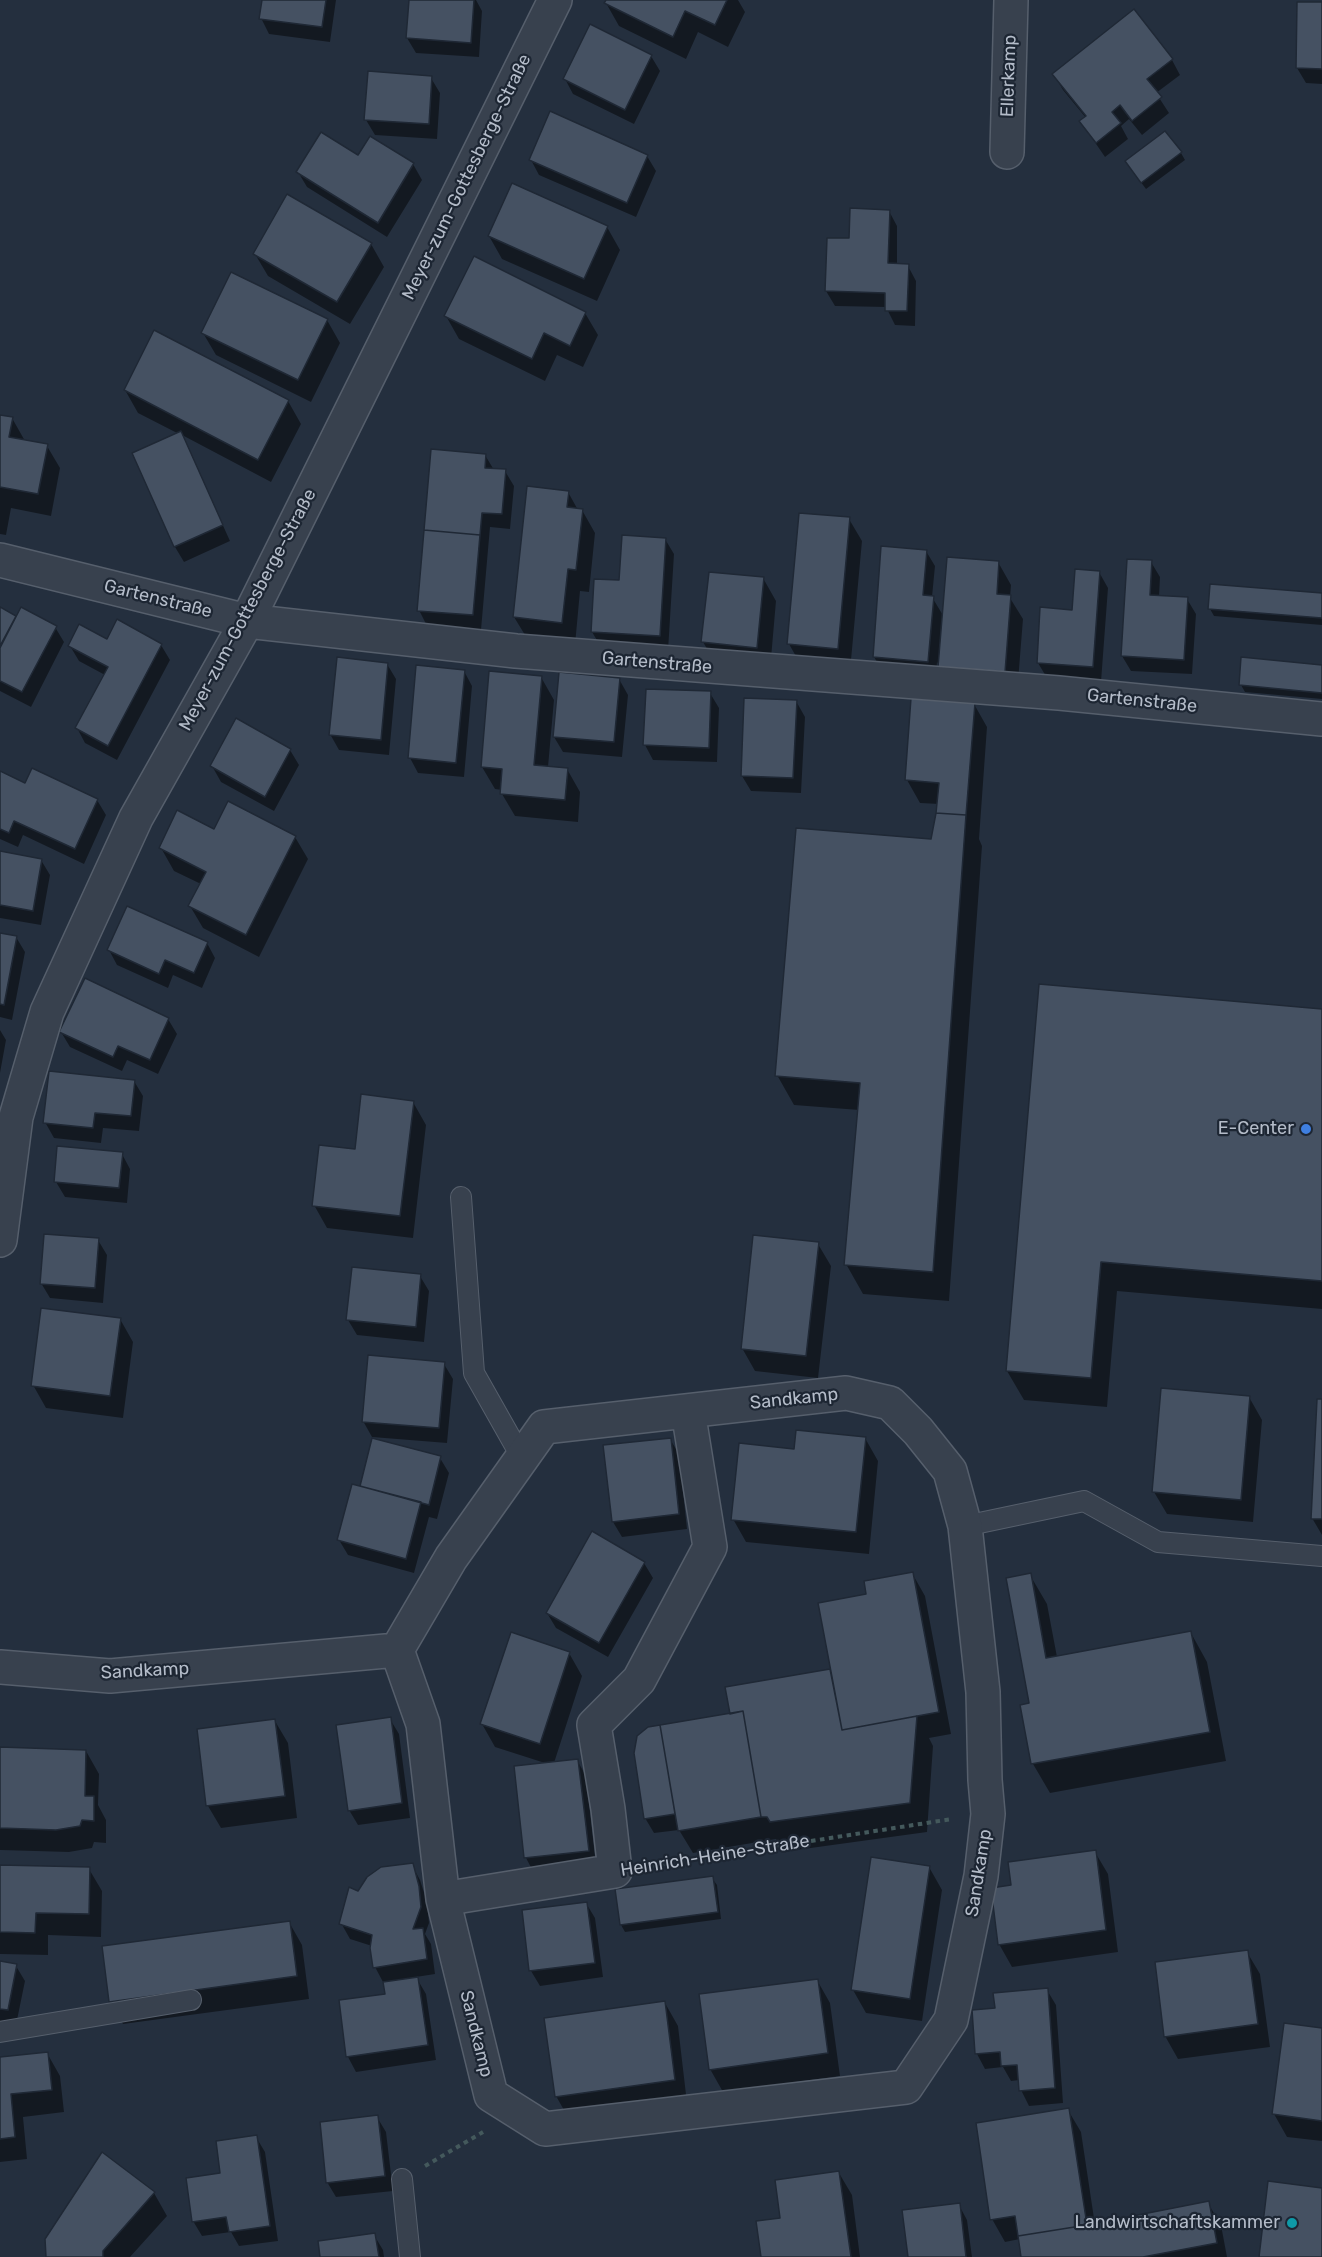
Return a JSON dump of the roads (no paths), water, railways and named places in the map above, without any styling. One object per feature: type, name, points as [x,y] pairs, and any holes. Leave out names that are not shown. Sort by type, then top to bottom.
[{"type":"street","name":"Meyer-zum-Gottesberge-Straße","points":[[0,1240],[16,1117],[47,1012],[136,818],[246,621],[555,0]]},
{"type":"street","name":"Ellerkamp","points":[[1007,152],[1011,0]]},
{"type":"street","name":"Gartenstraße","points":[[0,560],[246,621],[516,651],[1059,693],[1322,719]]},
{"type":"street","name":"Sandkamp","points":[[846,1393],[890,1402],[918,1431],[950,1471],[965,1526],[983,1692],[988,1814],[981,1876],[951,2020],[906,2087],[545,2128],[491,2096],[443,1899],[423,1724],[397,1650],[451,1558],[544,1427],[688,1411],[846,1393]]},
{"type":"street","name":"Heinrich-Heine-Straße","points":[[443,1899],[615,1871],[608,1809],[594,1725],[639,1680],[710,1547],[688,1411]]},
{"type":"street","name":"Sandkamp","points":[[0,1667],[111,1676],[397,1650]]},
{"type":"lane","points":[[461,1197],[474,1373],[522,1458]]},
{"type":"lane","points":[[965,1526],[1084,1501],[1158,1542],[1322,1556]]},
{"type":"lane","points":[[0,2032],[191,2000]]},
{"type":"lane","points":[[402,2179],[410,2257]]},
{"type":"place","name":"E-Center","points":[[1306,1129]]},
{"type":"place","name":"Landwirtschaftskammer","points":[[1292,2223]]}]
